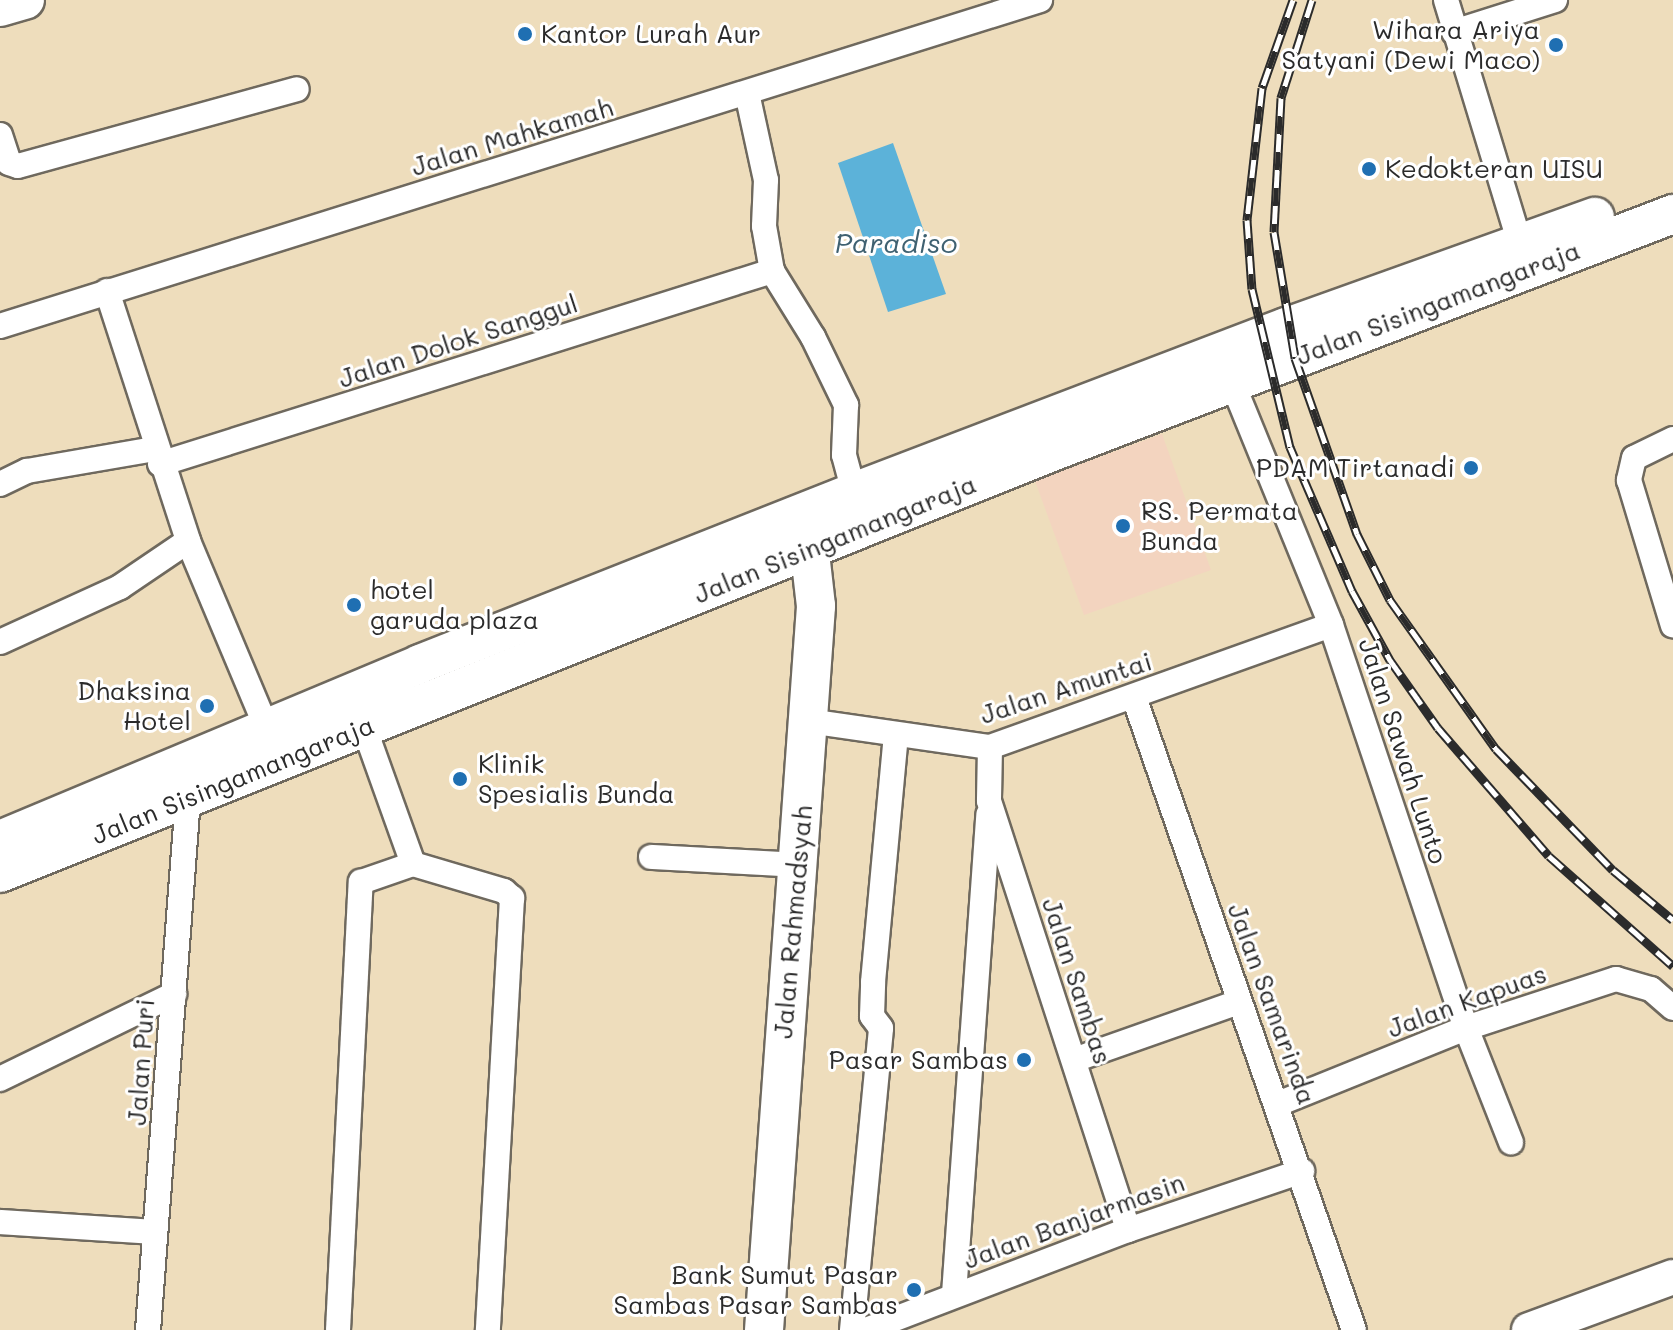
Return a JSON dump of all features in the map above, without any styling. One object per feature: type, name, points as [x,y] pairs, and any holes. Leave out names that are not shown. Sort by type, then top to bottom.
[{"type":"main road","points":[[0,7],[25,0]]},
{"type":"main road","name":"Jalan Sisingamangaraja","points":[[0,873],[364,727],[865,507],[1520,243],[1673,189]]},
{"type":"main road","name":"Jalan Sisingamangaraja","points":[[980,463],[1232,382],[1673,214]]},
{"type":"main road","points":[[816,606],[865,507]]},
{"type":"main road","name":"Jalan Sisingamangaraja","points":[[0,840],[268,731],[420,664],[808,532]]},
{"type":"main road","name":"Jalan Rahmadsyah","points":[[764,1330],[816,606],[808,532]]},
{"type":"main road","points":[[1529,1330],[1673,1277]]},
{"type":"street","name":"Jalan Mahkamah","points":[[0,326],[1040,0]]},
{"type":"street","points":[[1446,0],[1520,243]]},
{"type":"street","points":[[1454,32],[1555,0]]},
{"type":"street","points":[[0,135],[9,163],[18,166],[297,89]]},
{"type":"street","points":[[747,93],[766,180],[764,226],[772,271],[813,337],[846,405],[844,455],[865,507]]},
{"type":"street","name":"Jalan Dolok Sanggul","points":[[0,484],[27,471],[158,456],[772,271]]},
{"type":"street","points":[[107,291],[188,541],[268,731]]},
{"type":"street","name":"Jalan Sawah Lunto","points":[[1232,382],[1331,625],[1466,1028],[1511,1142]]},
{"type":"street","points":[[1673,439],[1634,458],[1629,480],[1673,626]]},
{"type":"street","points":[[0,642],[120,587],[188,541]]},
{"type":"street","name":"Jalan Amuntai","points":[[809,721],[990,747],[1331,625]]},
{"type":"street","name":"Jalan Samarinda","points":[[1134,697],[1239,1002],[1302,1171],[1354,1330]]},
{"type":"street","points":[[364,727],[413,864]]},
{"type":"street","points":[[852,1330],[881,1028],[872,1016],[873,982],[896,735]]},
{"type":"street","name":"Jalan Sambas","points":[[990,747],[989,801],[1128,1230]]},
{"type":"street","name":"Jalan Puri","points":[[148,1330],[188,798]]},
{"type":"street","points":[[954,1294],[989,801]]},
{"type":"street","points":[[651,857],[797,865]]},
{"type":"street","points":[[338,1330],[361,882],[413,864],[504,891],[512,898],[488,1330]]},
{"type":"street","name":"Jalan Kapuas","points":[[1278,1104],[1466,1028],[1616,979],[1651,989],[1673,1008]]},
{"type":"street","points":[[0,1079],[174,994]]},
{"type":"street","points":[[1074,1060],[1239,1002]]},
{"type":"street","name":"Jalan Banjarmasin","points":[[866,1330],[1128,1230],[1302,1171]]},
{"type":"street","points":[[0,1222],[155,1232]]},
{"type":"shaded area","name":"RS. Permata Bunda","points":[[1162,434],[1211,570],[1084,615],[1035,481]]},
{"type":"water","name":"Paradiso","points":[[893,143],[946,294],[888,312],[838,163]]},
{"type":"railway","points":[[1293,0],[1262,88],[1247,220],[1252,289],[1290,447],[1352,591],[1390,660],[1438,728],[1549,856],[1673,966]]},
{"type":"railway","points":[[1312,0],[1281,98],[1274,232],[1295,358],[1357,534],[1390,600],[1496,749],[1613,870],[1673,920]]},
{"type":"place","name":"Kantor Lurah Aur","points":[[525,34]]},
{"type":"place","name":"Wihara Ariya Satyani (Dewi Maco)","points":[[1556,45]]},
{"type":"place","name":"Kedokteran UISU","points":[[1369,169]]},
{"type":"place","name":"PDAM Tirtanadi","points":[[1471,468]]},
{"type":"place","name":"RS. Permata Bunda","points":[[1123,526]]},
{"type":"place","name":"hotel garuda plaza","points":[[354,605]]},
{"type":"place","name":"Dhaksina Hotel","points":[[207,706]]},
{"type":"place","name":"Klinik Spesialis Bunda","points":[[460,779]]},
{"type":"place","name":"Pasar Sambas","points":[[1024,1060]]},
{"type":"place","name":"Bank Sumut Pasar Sambas Pasar Sambas","points":[[914,1290]]}]
